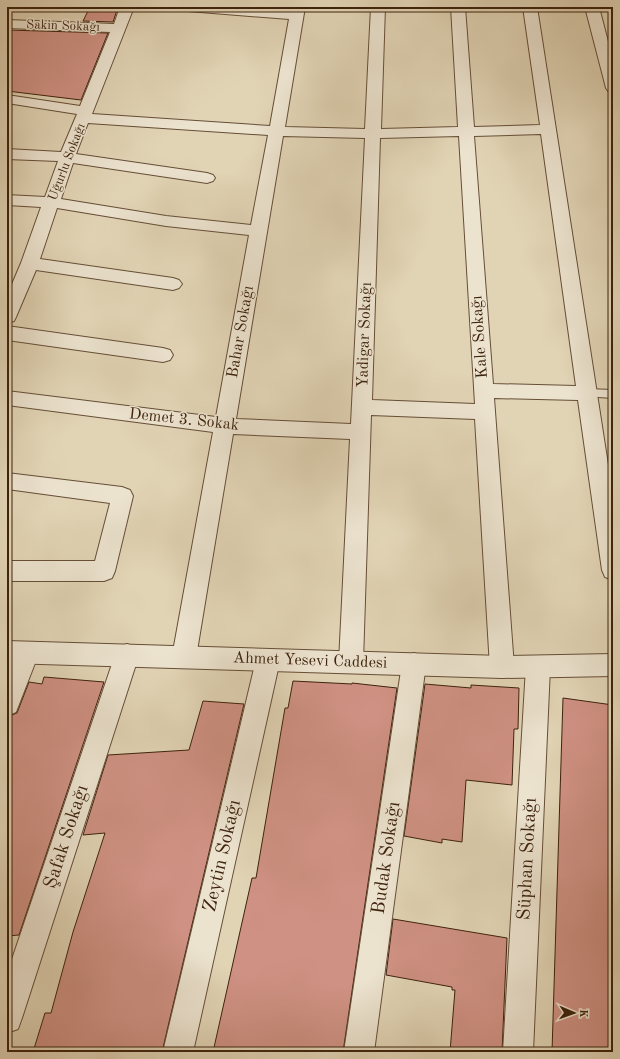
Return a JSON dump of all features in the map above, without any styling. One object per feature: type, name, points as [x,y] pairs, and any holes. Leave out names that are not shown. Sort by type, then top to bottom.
[{"type":"street","name":"Uğurlu Sokağı","points":[[8,312],[30,263],[67,157],[127,7]]},
{"type":"street","points":[[188,7],[297,11]]},
{"type":"street","name":"Yadigar Sokağı","points":[[351,662],[374,134],[378,7]]},
{"type":"street","name":"Kale Sokağı","points":[[458,7],[502,667]]},
{"type":"street","points":[[530,7],[613,570]]},
{"type":"street","points":[[592,7],[613,88]]},
{"type":"street","name":"Bahar Sokağı","points":[[184,657],[297,11]]},
{"type":"street","name":"Sakin Sokağı","points":[[9,20],[70,19],[119,28]]},
{"type":"street","points":[[7,99],[85,115],[276,131],[374,134],[466,130],[548,129]]},
{"type":"street","points":[[7,154],[67,157],[207,178]]},
{"type":"street","points":[[7,200],[51,202],[166,221],[258,231]]},
{"type":"street","points":[[30,263],[173,284]]},
{"type":"street","points":[[7,333],[163,355]]},
{"type":"street","points":[[483,391],[587,394]]},
{"type":"street","name":"Demet 3. Sokak","points":[[7,398],[224,426],[361,432]]},
{"type":"street","points":[[362,407],[485,412]]},
{"type":"street","points":[[7,481],[122,496],[104,571],[7,571]]},
{"type":"street","points":[[7,704],[17,653]]},
{"type":"street","name":"Ahmet Yesevi Caddesi","points":[[17,653],[502,667],[613,666]]},
{"type":"street","name":"Şafak Sokağı","points":[[7,1018],[127,655]]},
{"type":"street","name":"Zeytin Sokağı","points":[[178,1052],[268,660]]},
{"type":"street","name":"Budak Sokağı","points":[[359,1052],[414,664]]},
{"type":"street","name":"Süphan Sokağı","points":[[518,1052],[538,667]]},
{"type":"lane","points":[[587,394],[613,394]]},
{"type":"building","points":[[90,7],[118,7],[113,22],[83,21]]},
{"type":"building","points":[[7,30],[108,33],[81,100],[7,91]]},
{"type":"building","points":[[44,677],[104,682],[19,935],[7,936],[7,717],[17,713],[29,682],[42,684]]},
{"type":"building","points":[[293,681],[352,683],[397,688],[343,1052],[213,1052],[252,878],[256,878],[285,708],[288,708]]},
{"type":"building","points":[[425,684],[471,688],[471,685],[519,688],[518,729],[514,729],[512,785],[466,780],[462,842],[442,839],[442,843],[404,836]]},
{"type":"building","points":[[563,698],[613,705],[613,1052],[552,1052]]},
{"type":"building","points":[[203,701],[244,704],[162,1052],[33,1052],[45,1013],[51,1013],[73,932],[105,833],[83,835],[108,755],[189,750]]},
{"type":"building","points":[[393,919],[507,938],[502,1052],[450,1052],[455,990],[452,990],[452,987],[386,975]]}]
